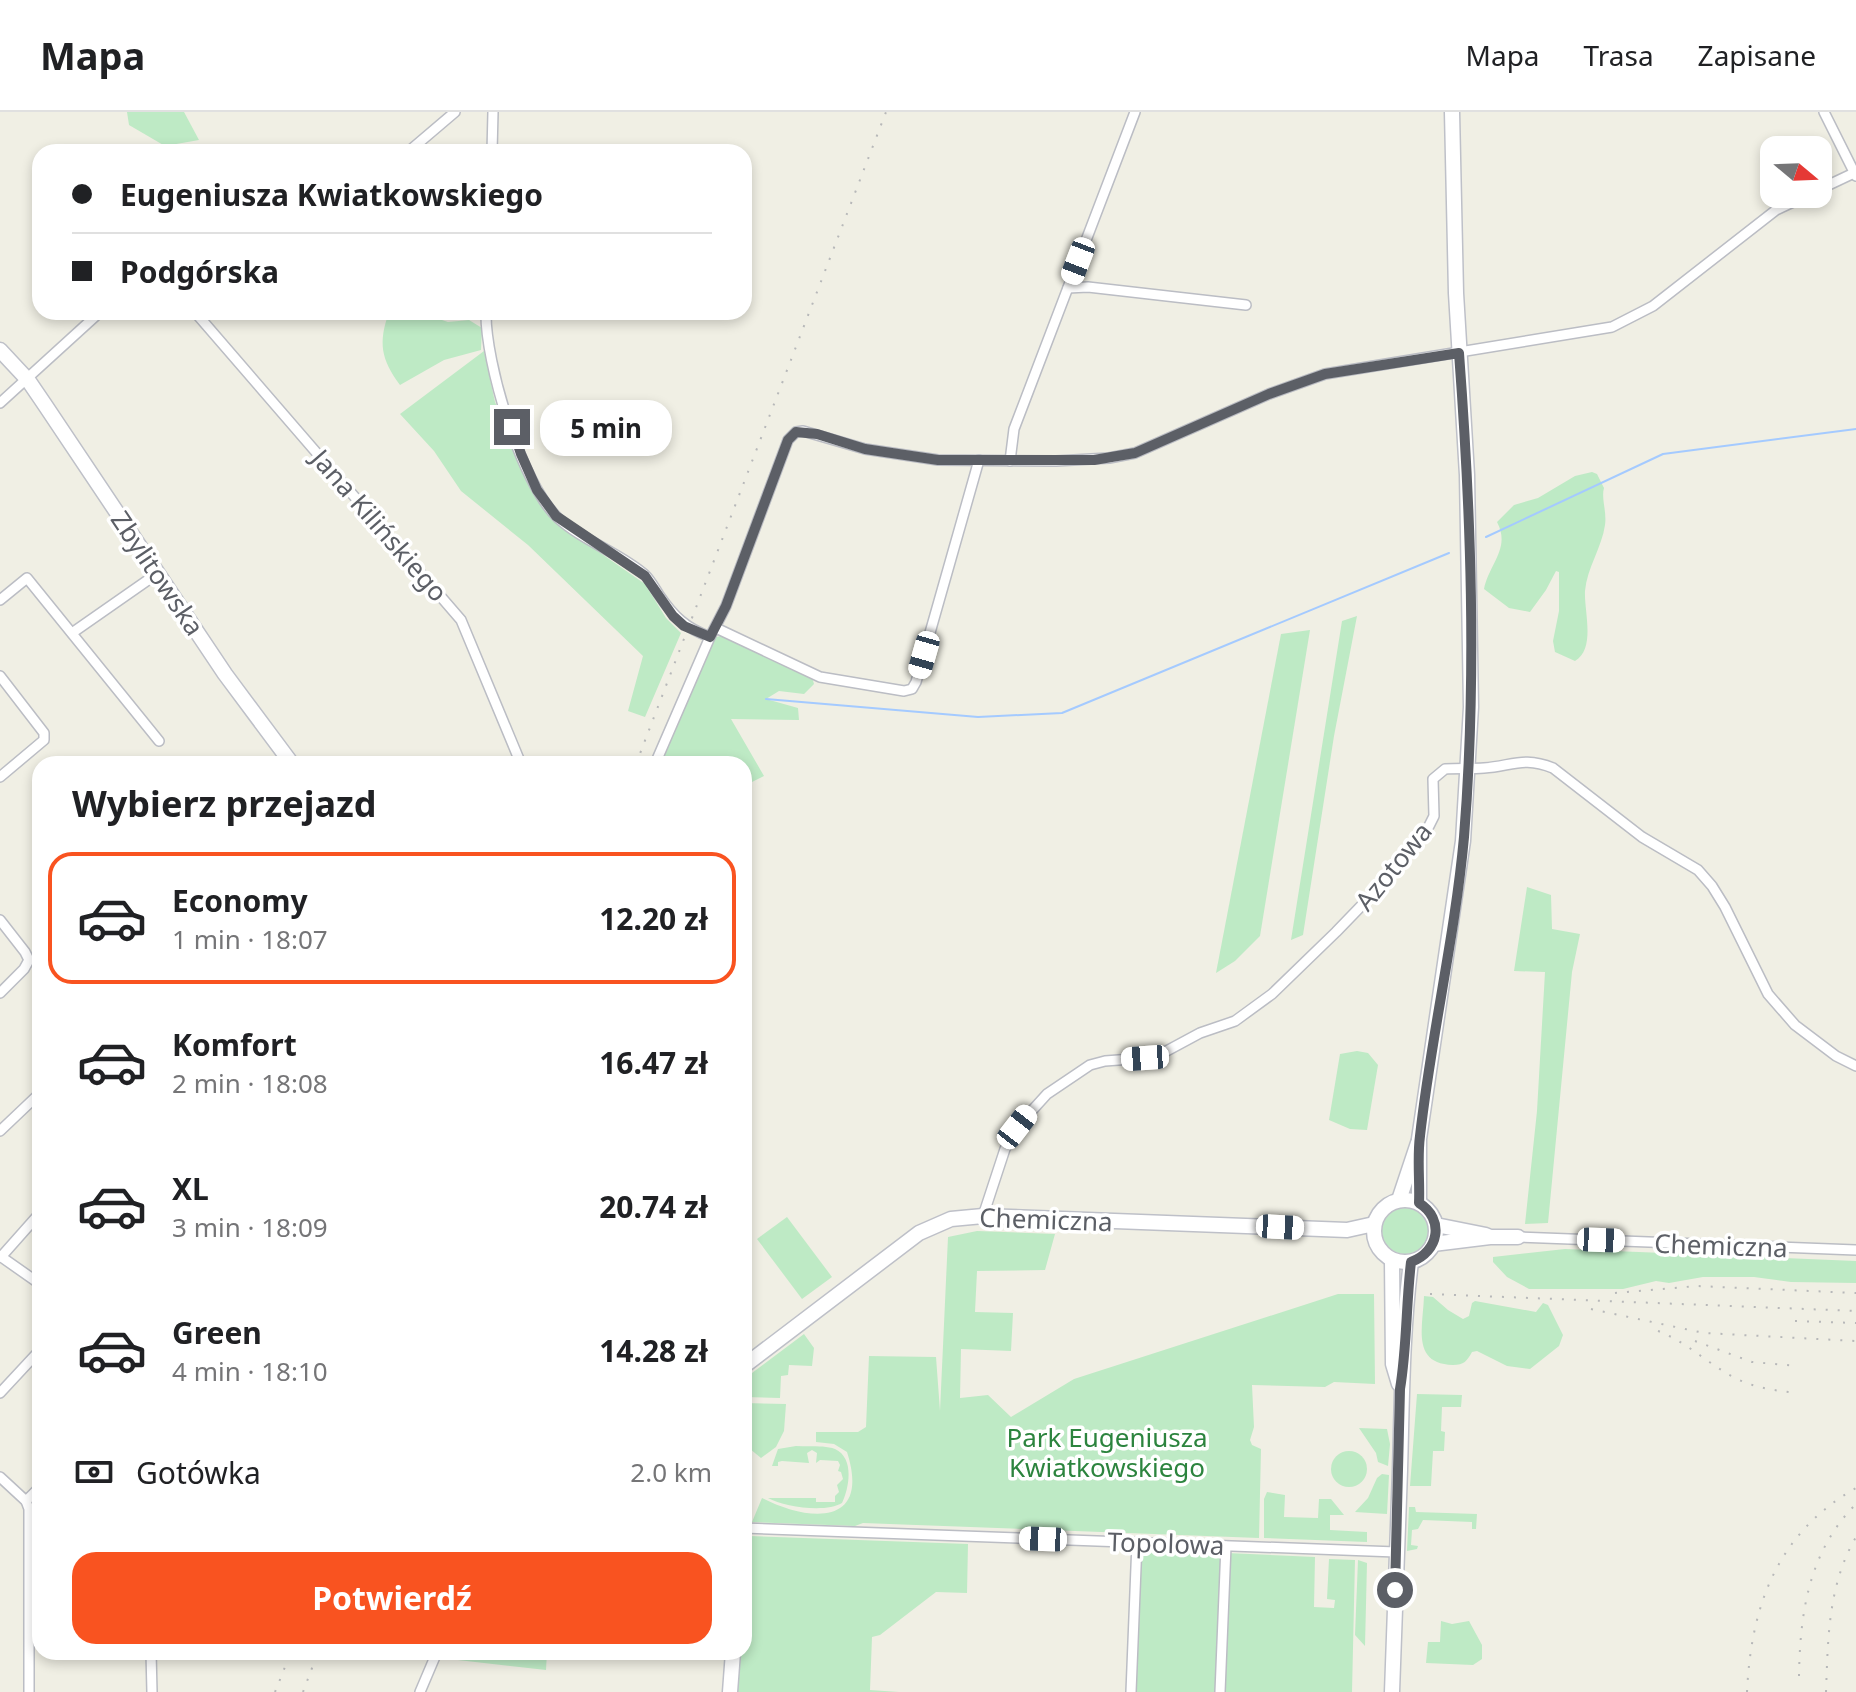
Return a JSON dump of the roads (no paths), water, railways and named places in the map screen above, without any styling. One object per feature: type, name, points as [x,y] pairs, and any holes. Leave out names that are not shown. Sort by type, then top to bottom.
[{"type":"main road","points":[[1419,1203],[1419,1139],[1456,903],[1469,768],[1471,707],[1467,475],[1459,353],[1452,112]]},
{"type":"main road","name":"Zbylitowska","points":[[0,350],[28,380],[225,674],[286,756]]},
{"type":"main road","points":[[1399,1200],[1419,1139]]},
{"type":"main road","points":[[1399,1200],[1419,1203],[1431,1214],[1436,1225],[1433,1244],[1424,1256],[1411,1262],[1392,1260],[1381,1252],[1375,1241],[1374,1224],[1380,1211],[1399,1200]]},
{"type":"main road","name":"Chemiczna","points":[[752,1360],[919,1233],[951,1219],[983,1216],[1347,1230],[1374,1224]]},
{"type":"main road","name":"Chemiczna","points":[[1436,1225],[1461,1228],[1490,1237]]},
{"type":"main road","name":"Chemiczna","points":[[1347,1230],[1375,1241]]},
{"type":"main road","name":"Chemiczna","points":[[1433,1244],[1518,1237]]},
{"type":"main road","points":[[1392,1260],[1393,1364],[1400,1389]]},
{"type":"main road","points":[[1392,1692],[1400,1389],[1405,1360],[1411,1262]]},
{"type":"main road","points":[[730,1692],[732,1660]]},
{"type":"street","points":[[417,144],[455,112]]},
{"type":"street","points":[[492,144],[493,112]]},
{"type":"street","points":[[1010,461],[1014,429],[1135,112]]},
{"type":"street","points":[[1824,112],[1855,174],[1832,184]]},
{"type":"street","points":[[659,756],[713,632],[788,440],[796,432],[817,434],[865,449],[938,460],[1094,460],[1135,453],[1269,394],[1325,374],[1598,330],[1621,323],[1653,306],[1780,208]]},
{"type":"street","points":[[1068,288],[1088,287],[1246,305]]},
{"type":"street","points":[[0,403],[92,320]]},
{"type":"street","name":"Jana Kilińskiego","points":[[202,320],[461,620],[518,756]]},
{"type":"street","points":[[486,320],[494,373],[521,454],[537,490],[556,516],[645,576],[673,616],[684,626],[713,632],[820,677],[904,691],[912,689],[979,460]]},
{"type":"street","points":[[72,633],[158,573]]},
{"type":"street","points":[[0,600],[27,578],[159,741]]},
{"type":"street","points":[[0,676],[44,733],[44,740],[0,777]]},
{"type":"street","name":"Azotowa","points":[[983,1216],[1005,1149],[1017,1127],[1047,1094],[1090,1065],[1161,1054],[1200,1033],[1247,1014],[1336,932],[1413,847],[1434,816],[1431,787],[1440,771],[1487,768],[1522,761],[1538,762],[1553,768],[1624,819],[1642,837],[1698,870],[1725,907],[1768,994],[1804,1032],[1836,1056],[1856,1066]]},
{"type":"street","points":[[0,920],[29,960],[0,993]]},
{"type":"street","points":[[0,1131],[32,1101]]},
{"type":"street","points":[[32,1222],[0,1257],[32,1279]]},
{"type":"street","name":"Chemiczna","points":[[1518,1237],[1856,1250]]},
{"type":"street","points":[[0,1393],[32,1359]]},
{"type":"street","points":[[0,1477],[26,1501],[29,1509],[29,1692]]},
{"type":"street","points":[[26,1501],[32,1495]]},
{"type":"street","name":"Topolowa","points":[[752,1528],[1396,1552]]},
{"type":"street","points":[[1131,1692],[1137,1542]]},
{"type":"street","points":[[1220,1692],[1226,1546]]},
{"type":"street","points":[[151,1660],[152,1692]]},
{"type":"street","points":[[420,1692],[434,1660]]},
{"type":"waterway","points":[[1486,537],[1663,454],[1856,429]]},
{"type":"waterway","points":[[766,699],[978,717],[1062,713],[1449,553]]},
{"type":"railway","points":[[639,756],[886,112]]},
{"type":"railway","points":[[1615,1293],[1697,1286],[1856,1293]]},
{"type":"railway","points":[[1430,1294],[1856,1311]]},
{"type":"railway","points":[[1591,1309],[1704,1333],[1856,1341]]},
{"type":"railway","points":[[1795,1321],[1856,1323]]},
{"type":"railway","points":[[1658,1331],[1743,1381],[1798,1393]]},
{"type":"railway","points":[[1695,1341],[1752,1362],[1799,1366]]},
{"type":"railway","points":[[1747,1692],[1755,1630],[1773,1575],[1806,1527],[1829,1506],[1856,1488]]},
{"type":"railway","points":[[1799,1676],[1802,1629],[1810,1584],[1827,1542],[1856,1504]]},
{"type":"railway","points":[[1826,1692],[1831,1612],[1840,1574],[1856,1537]]},
{"type":"railway","points":[[275,1692],[288,1660]]},
{"type":"railway","points":[[303,1692],[315,1660]]},
{"type":"park label","name":"Park Eugeniusza Kwiatkowskiego","points":[[1107,1452]]}]
